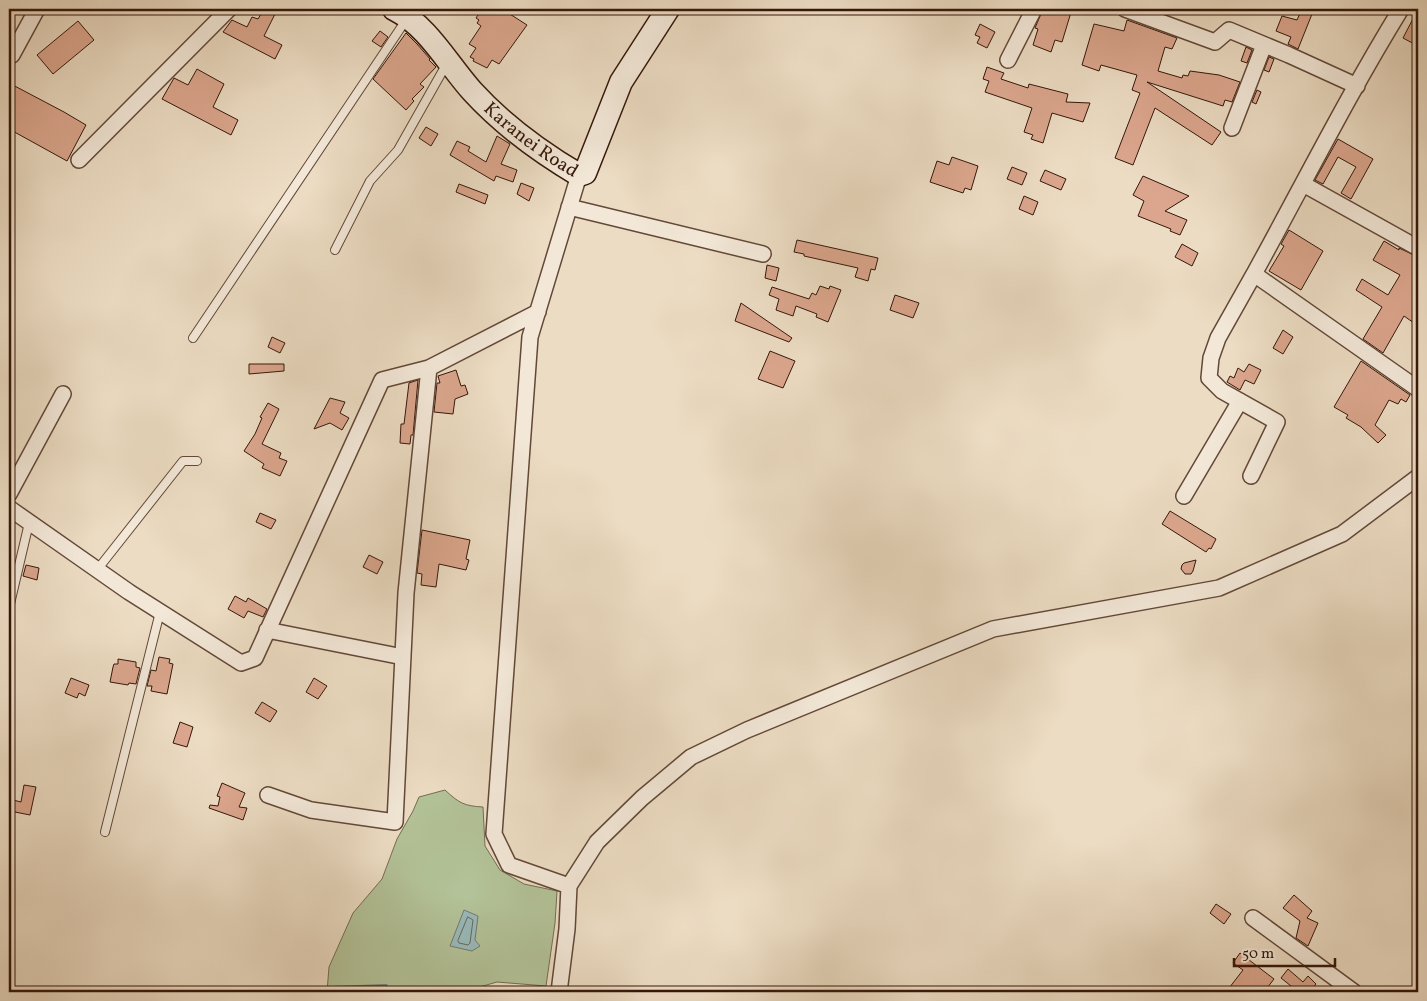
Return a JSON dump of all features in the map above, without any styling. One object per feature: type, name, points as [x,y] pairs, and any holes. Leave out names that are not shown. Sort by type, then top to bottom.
[{"type":"street","points":[[12,55],[37,9]]},
{"type":"street","points":[[79,160],[229,9]]},
{"type":"street","name":"Karanei Road","points":[[402,12],[449,61],[471,90],[502,120],[547,156],[579,175],[585,173],[621,82],[668,9]]},
{"type":"street","points":[[1008,60],[1034,9]]},
{"type":"street","points":[[1125,9],[1215,42],[1229,30],[1356,86]]},
{"type":"street","points":[[1251,476],[1277,422],[1222,391],[1209,378],[1211,358],[1218,338],[1337,118],[1402,9]]},
{"type":"street","points":[[1232,128],[1264,45]]},
{"type":"street","points":[[569,886],[509,865],[494,834],[530,337],[579,175]]},
{"type":"street","points":[[1302,184],[1418,248]]},
{"type":"street","points":[[569,207],[763,254]]},
{"type":"street","points":[[1254,274],[1418,389]]},
{"type":"street","points":[[9,508],[97,570],[241,663],[255,658],[382,380],[429,368],[538,312]]},
{"type":"street","points":[[268,795],[311,810],[395,822],[406,593],[429,368]]},
{"type":"street","points":[[9,494],[63,394]]},
{"type":"street","points":[[1184,496],[1240,401]]},
{"type":"street","points":[[559,992],[567,929],[569,886],[597,842],[642,798],[691,757],[747,730],[993,630],[1219,588],[1342,534],[1418,477]]},
{"type":"street","points":[[267,630],[403,657]]},
{"type":"street","points":[[1253,918],[1354,992]]},
{"type":"lane","points":[[193,338],[402,12]]},
{"type":"lane","points":[[335,250],[370,181],[398,150],[449,61]]},
{"type":"lane","points":[[97,570],[183,460],[197,461]]},
{"type":"lane","points":[[9,608],[29,523]]},
{"type":"lane","points":[[105,832],[160,612]]},
{"type":"green space","points":[[445,790],[462,803],[483,807],[485,846],[500,870],[524,884],[557,891],[555,923],[546,986],[497,982],[466,992],[327,992],[329,967],[353,913],[382,879],[397,839],[419,797]]},
{"type":"water","points":[[464,910],[478,916],[475,940],[480,946],[472,951],[450,946]]},
{"type":"building","points":[[264,9],[275,14],[264,36],[282,45],[275,59],[223,32],[232,20],[247,27],[252,17],[258,19]]},
{"type":"building","points":[[482,9],[502,9],[527,25],[499,64],[492,60],[487,68],[473,61],[474,59],[470,57],[476,48],[469,44],[481,26],[477,23],[479,20],[476,18]]},
{"type":"building","points":[[1043,9],[1072,9],[1062,42],[1055,40],[1051,52],[1033,45],[1038,29],[1035,28]]},
{"type":"building","points":[[1302,9],[1314,9],[1298,49],[1288,44],[1291,37],[1276,31],[1282,16],[1297,20]]},
{"type":"building","points":[[1418,9],[1418,46],[1403,38]]},
{"type":"building","points":[[1127,20],[1177,38],[1172,49],[1165,47],[1158,71],[1182,78],[1183,75],[1188,76],[1190,71],[1219,75],[1240,82],[1232,102],[1225,100],[1223,106],[1147,82],[1221,132],[1212,145],[1155,108],[1133,165],[1115,158],[1140,93],[1132,90],[1137,75],[1101,65],[1099,71],[1082,65],[1094,24],[1124,31]]},
{"type":"building","points":[[78,21],[94,40],[53,74],[37,55]]},
{"type":"building","points":[[980,24],[995,32],[987,48],[977,43],[980,37],[975,35]]},
{"type":"building","points":[[380,31],[388,37],[381,47],[372,41]]},
{"type":"building","points":[[406,33],[436,67],[420,84],[424,87],[412,99],[414,101],[406,110],[373,79]]},
{"type":"building","points":[[1246,47],[1252,50],[1247,63],[1241,61]]},
{"type":"building","points":[[1269,57],[1274,59],[1269,72],[1264,70]]},
{"type":"building","points":[[987,67],[1004,73],[1001,79],[1028,88],[1029,84],[1068,94],[1066,102],[1090,103],[1083,122],[1052,113],[1043,143],[1031,139],[1033,135],[1024,132],[1032,108],[985,92],[989,81],[983,79]]},
{"type":"building","points":[[197,69],[224,84],[213,107],[238,120],[231,135],[162,99],[174,78],[188,85]]},
{"type":"building","points":[[9,83],[86,125],[67,161],[9,129]]},
{"type":"building","points":[[1257,90],[1261,92],[1256,104],[1252,102]]},
{"type":"building","points":[[426,127],[438,134],[431,146],[419,138]]},
{"type":"building","points":[[497,136],[510,144],[501,164],[517,170],[513,182],[496,176],[494,181],[450,155],[457,141],[470,147],[468,151],[486,162]]},
{"type":"building","points":[[1338,139],[1373,159],[1351,199],[1341,193],[1356,167],[1338,157],[1323,184],[1315,180]]},
{"type":"building","points":[[952,157],[978,166],[971,190],[965,188],[963,193],[930,182],[937,161],[949,165]]},
{"type":"building","points":[[1012,167],[1027,173],[1022,185],[1007,179]]},
{"type":"building","points":[[1045,170],[1066,179],[1061,190],[1040,181]]},
{"type":"building","points":[[1143,176],[1189,196],[1165,211],[1187,220],[1180,235],[1170,231],[1171,229],[1138,216],[1144,201],[1133,195]]},
{"type":"building","points":[[521,183],[534,188],[529,201],[517,194]]},
{"type":"building","points":[[459,184],[488,195],[485,204],[456,192]]},
{"type":"building","points":[[1024,196],[1038,202],[1033,215],[1019,209]]},
{"type":"building","points":[[1289,230],[1323,251],[1301,290],[1269,271],[1284,246],[1281,244]]},
{"type":"building","points":[[797,240],[878,258],[875,270],[871,269],[868,281],[855,277],[858,268],[794,252]]},
{"type":"building","points":[[1384,241],[1399,250],[1399,248],[1418,257],[1418,316],[1414,323],[1404,316],[1383,353],[1363,339],[1382,307],[1356,290],[1362,279],[1388,295],[1400,275],[1373,260]]},
{"type":"building","points":[[1182,244],[1198,253],[1192,266],[1175,257]]},
{"type":"building","points":[[767,265],[779,268],[776,281],[765,278]]},
{"type":"building","points":[[820,286],[829,289],[830,286],[841,290],[828,322],[816,317],[817,314],[796,306],[793,316],[776,310],[779,299],[769,295],[772,287],[809,299],[812,293],[816,295]]},
{"type":"building","points":[[895,295],[919,303],[913,318],[890,310]]},
{"type":"building","points":[[741,303],[792,338],[789,342],[735,321]]},
{"type":"building","points":[[1283,330],[1293,337],[1283,354],[1273,348]]},
{"type":"building","points":[[272,337],[285,343],[280,353],[268,347]]},
{"type":"building","points":[[770,351],[795,361],[783,388],[758,379]]},
{"type":"building","points":[[1361,361],[1410,395],[1406,402],[1401,399],[1398,404],[1389,400],[1375,425],[1386,435],[1378,443],[1361,427],[1346,418],[1348,415],[1334,407]]},
{"type":"building","points":[[249,364],[284,364],[284,371],[249,374]]},
{"type":"building","points":[[1249,364],[1261,370],[1254,384],[1245,380],[1240,390],[1227,382],[1230,376],[1234,378],[1238,368],[1244,372]]},
{"type":"building","points":[[456,370],[461,386],[465,385],[468,394],[455,399],[453,414],[434,412],[437,383],[440,383],[438,376]]},
{"type":"building","points":[[418,380],[413,435],[411,435],[410,444],[400,443],[401,424],[404,424],[409,383]]},
{"type":"building","points":[[330,398],[345,402],[340,413],[349,418],[342,430],[330,423],[314,429]]},
{"type":"building","points":[[268,403],[279,409],[262,444],[281,453],[279,458],[287,461],[280,476],[262,468],[264,464],[244,451],[255,434],[262,418],[260,417]]},
{"type":"building","points":[[1170,511],[1216,539],[1211,549],[1209,548],[1206,552],[1162,524]]},
{"type":"building","points":[[260,513],[276,520],[271,529],[256,522]]},
{"type":"building","points":[[422,530],[470,540],[466,559],[469,560],[466,570],[439,564],[436,587],[421,585],[422,574],[417,573]]},
{"type":"building","points":[[369,555],[383,562],[377,574],[363,567]]},
{"type":"building","points":[[1196,560],[1191,574],[1185,574],[1181,569],[1182,565]]},
{"type":"building","points":[[26,565],[39,568],[37,580],[23,576]]},
{"type":"building","points":[[235,596],[246,602],[248,598],[267,609],[263,617],[248,611],[244,618],[228,609]]},
{"type":"building","points":[[159,657],[170,659],[169,663],[173,664],[167,694],[151,691],[152,686],[147,686],[151,670],[156,671]]},
{"type":"building","points":[[118,659],[136,662],[136,667],[140,668],[136,684],[129,683],[128,685],[110,682],[114,664],[118,664]]},
{"type":"building","points":[[71,678],[89,685],[85,696],[79,693],[77,698],[65,693]]},
{"type":"building","points":[[314,678],[327,686],[318,699],[306,692]]},
{"type":"building","points":[[262,702],[277,711],[270,722],[255,713]]},
{"type":"building","points":[[180,722],[193,727],[187,747],[173,743]]},
{"type":"building","points":[[222,783],[245,793],[239,807],[247,808],[243,820],[209,808],[210,805],[218,806],[220,797],[217,796]]},
{"type":"building","points":[[24,785],[36,787],[30,815],[10,811],[13,800],[21,802]]},
{"type":"building","points":[[1294,895],[1312,911],[1307,918],[1318,923],[1308,946],[1296,938],[1300,921],[1283,908]]},
{"type":"building","points":[[1216,904],[1231,914],[1224,924],[1210,913]]},
{"type":"building","points":[[1240,953],[1274,979],[1264,992],[1226,992],[1243,970],[1233,963]]},
{"type":"building","points":[[1288,969],[1303,982],[1308,976],[1316,984],[1311,990],[1314,992],[1294,992],[1296,990],[1281,978]]},
{"type":"waterway","points":[[228,992],[386,986]]}]
